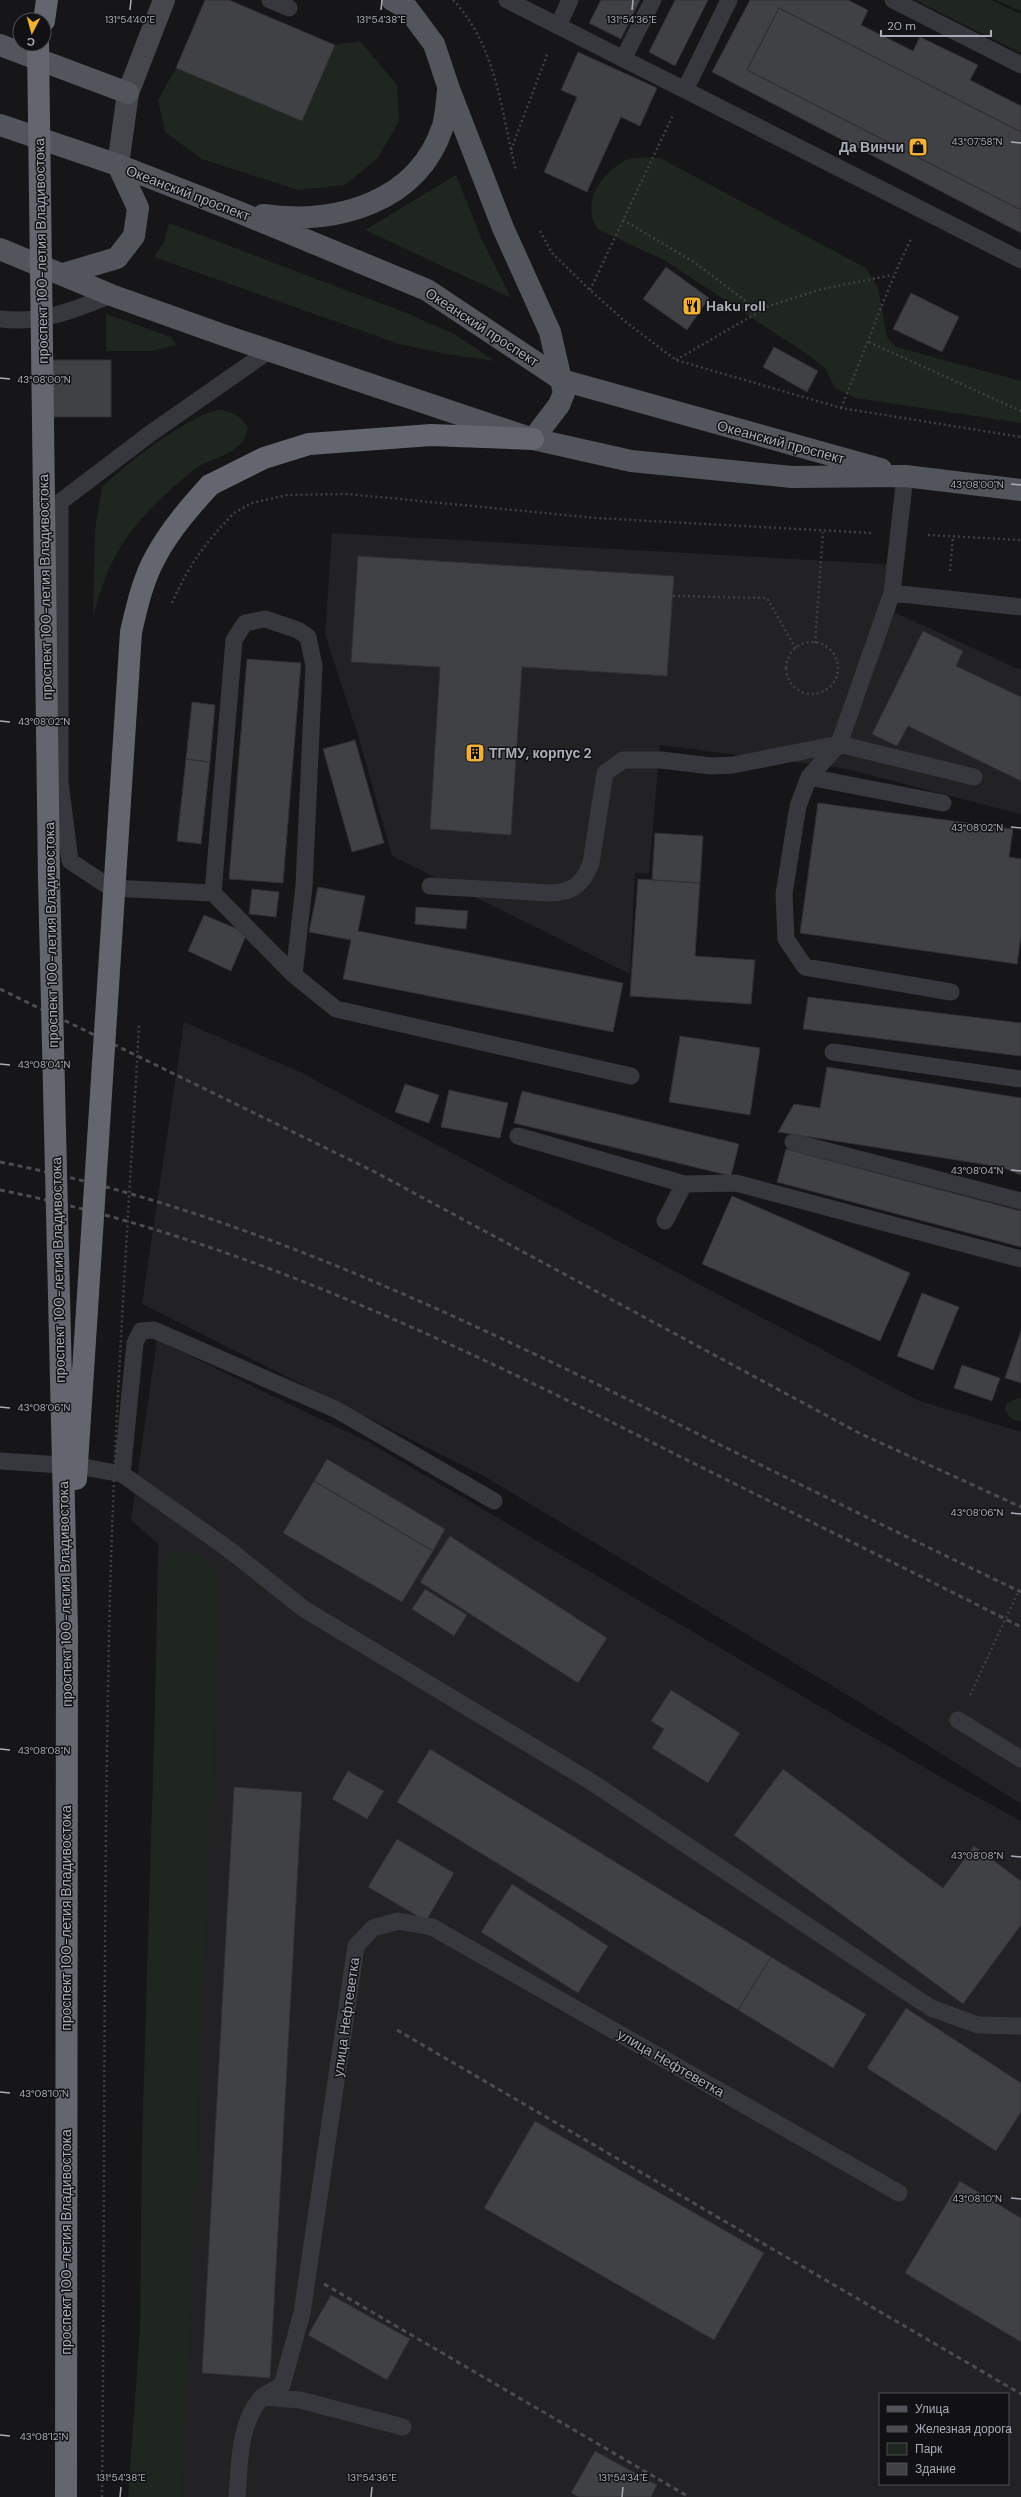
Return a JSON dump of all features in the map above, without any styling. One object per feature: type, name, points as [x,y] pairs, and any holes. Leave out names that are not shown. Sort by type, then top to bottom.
[{"type":"highway","points":[[37,0],[37,12]]},
{"type":"highway","points":[[45,12],[47,0]]},
{"type":"highway","name":"проспект 100-летия Владивостока","points":[[39,52],[49,871],[67,1630],[66,2497]]},
{"type":"highway","points":[[67,1630],[131,632],[141,594],[155,556],[180,519],[210,485],[264,458],[309,444],[431,435],[533,439]]},
{"type":"main road","points":[[64,274],[117,258],[134,236],[138,208],[118,165],[128,93],[164,0]]},
{"type":"main road","points":[[392,0],[408,9],[434,44],[448,89],[503,228],[550,332],[564,393],[559,405],[533,439]]},
{"type":"main road","points":[[0,45],[128,93]]},
{"type":"main road","points":[[236,211],[287,218],[343,214],[370,204],[396,190],[415,174],[429,155],[443,125],[448,89]]},
{"type":"main road","name":"Океанский проспект","points":[[0,125],[118,165],[236,211],[427,290],[562,380],[905,476]]},
{"type":"main road","name":"Океанский проспект","points":[[0,249],[64,274],[111,295],[533,439],[631,461],[785,476],[905,476],[1021,490]]},
{"type":"lane","points":[[270,0],[289,8]]},
{"type":"lane","points":[[508,0],[1021,260]]},
{"type":"lane","points":[[558,26],[570,0]]},
{"type":"lane","points":[[623,59],[653,0]]},
{"type":"lane","points":[[685,90],[729,0]]},
{"type":"lane","points":[[893,0],[1021,65]]},
{"type":"lane","points":[[0,319],[21,322],[72,312],[111,295]]},
{"type":"lane","points":[[270,350],[151,433],[60,502],[60,782],[70,861],[111,888],[213,893],[294,975],[336,1009],[631,1076]]},
{"type":"lane","points":[[905,476],[892,593],[839,744],[809,777],[798,806],[784,894],[786,939],[806,967],[951,992]]},
{"type":"lane","points":[[892,593],[1021,607]]},
{"type":"lane","points":[[213,893],[234,640],[245,623],[264,619],[298,630],[308,637],[314,666],[304,886],[294,975]]},
{"type":"lane","points":[[430,886],[549,894],[565,893],[576,887],[586,877],[591,863],[605,773],[623,760],[661,760],[711,766],[733,765],[839,744],[974,777]]},
{"type":"lane","points":[[809,777],[943,804]]},
{"type":"lane","points":[[833,1052],[1021,1079]]},
{"type":"lane","points":[[518,1136],[684,1184],[736,1183],[1021,1259]]},
{"type":"lane","points":[[793,1142],[1021,1201]]},
{"type":"lane","points":[[665,1221],[684,1184]]},
{"type":"lane","points":[[122,1474],[135,1343],[141,1331],[154,1330],[337,1410],[494,1501]]},
{"type":"lane","points":[[0,1461],[78,1466],[122,1474],[227,1548],[304,1609],[590,1781],[930,2008],[978,2025],[1021,2026]]},
{"type":"lane","points":[[958,1720],[1021,1759]]},
{"type":"lane","name":"улица Нефтеветка","points":[[237,2497],[241,2449],[246,2425],[262,2397],[282,2385],[302,2313],[356,1946],[373,1928],[398,1921],[432,1927],[899,2193]]},
{"type":"lane","points":[[262,2397],[300,2400],[403,2427]]},
{"type":"path","points":[[453,0],[468,16],[497,81],[516,172]]},
{"type":"path","points":[[511,150],[558,26]]},
{"type":"path","points":[[590,290],[685,90]]},
{"type":"path","points":[[841,408],[869,342],[893,275],[924,211]]},
{"type":"path","points":[[623,220],[694,262],[760,312]]},
{"type":"path","points":[[539,227],[552,253],[590,290],[627,323],[676,360],[841,408],[1021,437]]},
{"type":"path","points":[[676,360],[760,312],[822,289],[893,275]]},
{"type":"path","points":[[869,342],[1021,411]]},
{"type":"path","points":[[171,605],[185,573],[206,542],[234,513],[252,503],[287,495],[348,494],[596,518],[823,532],[1021,540]]},
{"type":"path","points":[[815,643],[823,532]]},
{"type":"path","points":[[951,559],[953,537]]},
{"type":"path","points":[[673,596],[767,598],[796,649]]},
{"type":"path","points":[[815,643],[827,648],[838,664],[836,678],[831,686],[823,692],[803,692],[792,685],[786,666],[788,659],[796,649],[802,645],[815,643]]},
{"type":"path","points":[[102,2497],[103,2150],[109,1636],[115,1455],[139,1019]]},
{"type":"path","points":[[958,1720],[1021,1586]]},
{"type":"shaded area","points":[[332,533],[900,565],[894,612],[1021,670],[1021,814],[842,768],[660,745],[649,874],[635,873],[630,974],[392,856],[360,742],[325,634]]},
{"type":"shaded area","points":[[184,1022],[300,1072],[917,1400],[1021,1432],[1021,1804],[864,1705],[482,1475],[142,1304]]},
{"type":"shaded area","points":[[157,1340],[368,1442],[946,1780],[1021,1821],[1021,2497],[136,2497],[145,2299],[158,1544],[131,1520]]},
{"type":"green space","points":[[915,0],[991,0],[1021,14],[1021,53]]},
{"type":"green space","points":[[996,0],[1021,0],[1021,11]]},
{"type":"green space","points":[[360,41],[397,85],[399,121],[378,158],[345,185],[298,190],[202,159],[165,132],[158,100],[176,68],[302,121],[335,45]]},
{"type":"green space","points":[[638,158],[660,158],[866,268],[878,288],[887,337],[896,347],[1021,381],[1021,423],[856,398],[835,388],[826,369],[810,356],[664,260],[599,230],[593,220],[591,210],[592,200],[601,181],[608,173],[626,160]]},
{"type":"green space","points":[[456,175],[482,240],[511,298],[365,230]]},
{"type":"green space","points":[[169,223],[409,314],[454,334],[495,361],[446,354],[399,344],[154,257],[164,242]]},
{"type":"green space","points":[[106,314],[171,337],[176,345],[152,351],[106,351]]},
{"type":"green space","points":[[219,410],[232,413],[242,420],[248,427],[241,444],[234,450],[199,466],[192,471],[157,502],[136,525],[118,551],[108,571],[93,617],[95,530],[102,487],[141,454],[174,431],[206,414]]},
{"type":"green space","points":[[1021,1397],[1021,1422],[1010,1418],[1005,1409],[1007,1403]]},
{"type":"green space","points":[[177,1551],[192,1553],[203,1559],[212,1568],[219,1581],[184,2435],[180,2497],[128,2497],[140,2329],[142,2142],[159,1571],[167,1559]]},
{"type":"building","points":[[205,0],[229,0],[335,45],[302,121],[176,68]]},
{"type":"building","points":[[601,0],[640,0],[621,39],[589,23]]},
{"type":"building","points":[[675,0],[708,0],[675,66],[649,52]]},
{"type":"building","points":[[750,0],[848,0],[868,10],[861,25],[913,51],[920,37],[978,65],[970,80],[1021,106],[1021,132],[779,8],[747,70],[1021,210],[1021,233],[712,72]]},
{"type":"building","points":[[779,8],[1021,132],[1021,210],[747,70]]},
{"type":"building","points":[[578,52],[657,88],[640,126],[621,117],[587,192],[544,172],[577,97],[561,90]]},
{"type":"building","points":[[666,267],[709,298],[687,330],[643,299]]},
{"type":"building","points":[[911,293],[959,317],[942,352],[893,329]]},
{"type":"building","points":[[774,347],[818,371],[807,392],[763,367]]},
{"type":"building","points":[[48,360],[111,360],[111,417],[48,417]]},
{"type":"building","name":"ТГМУ, корпус 2","points":[[358,556],[674,576],[667,676],[522,667],[511,835],[430,829],[440,667],[351,662]]},
{"type":"building","points":[[923,631],[963,651],[956,666],[1021,697],[1021,781],[908,726],[897,746],[872,734]]},
{"type":"building","points":[[247,659],[301,663],[283,883],[229,879]]},
{"type":"building","points":[[192,702],[215,705],[210,762],[186,759]]},
{"type":"building","points":[[355,740],[384,843],[352,852],[323,749]]},
{"type":"building","points":[[186,759],[210,762],[201,844],[177,841]]},
{"type":"building","points":[[818,803],[1013,829],[1009,857],[1021,859],[1021,936],[1017,964],[800,933]]},
{"type":"building","points":[[655,833],[703,836],[700,883],[652,880]]},
{"type":"building","points":[[638,879],[700,883],[695,956],[755,960],[751,1004],[630,996]]},
{"type":"building","points":[[318,887],[365,896],[358,931],[623,983],[613,1032],[343,979],[351,940],[309,932]]},
{"type":"building","points":[[252,889],[279,892],[276,917],[249,914]]},
{"type":"building","points":[[416,907],[468,911],[466,929],[415,924]]},
{"type":"building","points":[[204,915],[247,933],[231,971],[188,951]]},
{"type":"building","points":[[808,997],[1021,1023],[1021,1056],[803,1029]]},
{"type":"building","points":[[680,1036],[760,1048],[750,1115],[669,1102]]},
{"type":"building","points":[[827,1067],[1021,1098],[1021,1175],[1001,1167],[778,1132],[794,1104],[820,1108]]},
{"type":"building","points":[[405,1084],[439,1095],[429,1123],[395,1112]]},
{"type":"building","points":[[449,1090],[508,1103],[500,1138],[441,1127]]},
{"type":"building","points":[[522,1091],[739,1144],[731,1176],[514,1123]]},
{"type":"building","points":[[786,1149],[1021,1211],[1021,1247],[777,1182]]},
{"type":"building","points":[[732,1196],[910,1273],[880,1341],[702,1264]]},
{"type":"building","points":[[922,1293],[959,1307],[933,1370],[897,1356]]},
{"type":"building","points":[[1021,1331],[1021,1383],[1005,1378]]},
{"type":"building","points":[[962,1365],[1000,1378],[992,1401],[954,1388]]},
{"type":"building","points":[[327,1459],[445,1529],[433,1551],[314,1481]]},
{"type":"building","points":[[314,1481],[433,1551],[402,1602],[283,1533]]},
{"type":"building","points":[[450,1536],[607,1638],[578,1683],[420,1582]]},
{"type":"building","points":[[425,1589],[467,1615],[454,1636],[412,1609]]},
{"type":"building","points":[[671,1690],[740,1733],[708,1783],[652,1748],[664,1729],[651,1721]]},
{"type":"building","points":[[430,1749],[771,1957],[738,2010],[397,1802]]},
{"type":"building","points":[[783,1769],[943,1888],[974,1846],[1021,1881],[1021,1925],[963,2004],[734,1835]]},
{"type":"building","points":[[348,1771],[384,1791],[367,1819],[332,1799]]},
{"type":"building","points":[[234,1787],[302,1792],[270,2378],[202,2373]]},
{"type":"building","points":[[397,1839],[454,1873],[426,1921],[368,1887]]},
{"type":"building","points":[[512,1884],[608,1946],[578,1993],[481,1932]]},
{"type":"building","points":[[771,1957],[866,2014],[833,2068],[738,2010]]},
{"type":"building","points":[[906,2008],[1021,2083],[1021,2112],[996,2151],[867,2068]]},
{"type":"building","points":[[535,2121],[764,2253],[714,2340],[484,2208]]},
{"type":"building","points":[[960,2181],[1021,2218],[1021,2342],[905,2273]]},
{"type":"building","points":[[331,2295],[410,2339],[387,2380],[308,2335]]},
{"type":"building","points":[[595,2451],[657,2485],[651,2497],[579,2497],[571,2493]]},
{"type":"railway","points":[[0,989],[375,1172],[859,1433],[1021,1507]]},
{"type":"railway","points":[[0,1162],[75,1179],[148,1199],[220,1222],[362,1276],[431,1306],[570,1371],[1021,1592]]},
{"type":"railway","points":[[0,1190],[90,1211],[179,1237],[266,1267],[352,1301],[519,1377],[1021,1627]]},
{"type":"railway","points":[[397,2030],[1021,2394]]},
{"type":"railway","points":[[324,2284],[689,2497]]},
{"type":"place","name":"Да Винчи","points":[[918,147]]},
{"type":"place","name":"Haku roll","points":[[692,306]]},
{"type":"place","name":"ТГМУ, корпус 2","points":[[475,753]]}]
